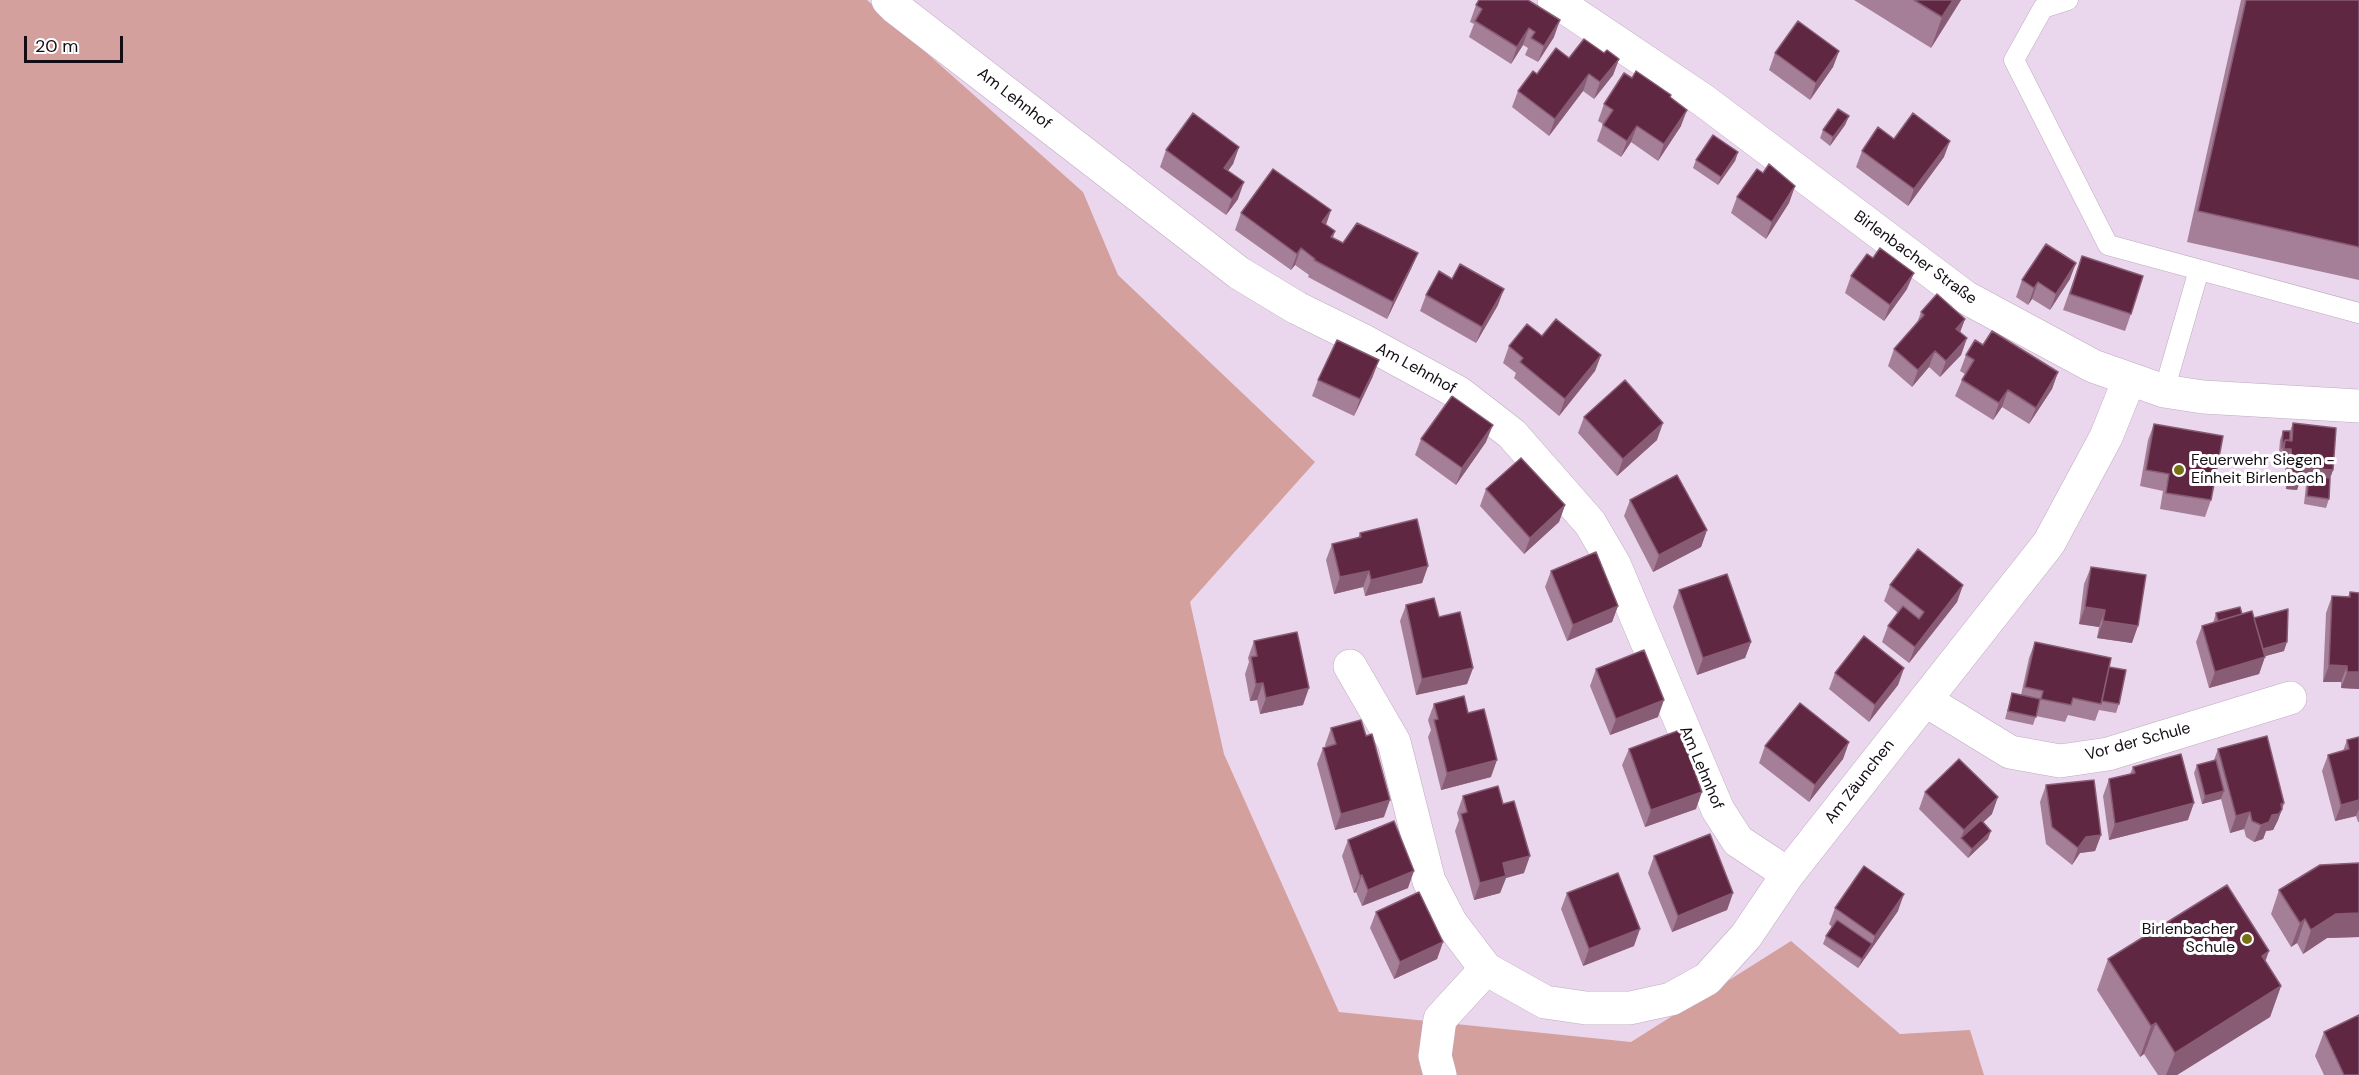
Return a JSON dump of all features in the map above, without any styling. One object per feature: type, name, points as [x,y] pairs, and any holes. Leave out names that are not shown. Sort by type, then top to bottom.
[{"type":"street","name":"Am Lehnhof","points":[[888,0],[1239,273],[1296,308],[1362,340],[1459,393],[1512,434],[1590,523],[1614,564],[1718,810],[1738,841],[1788,874]]},
{"type":"street","name":"Birlenbacher Straße","points":[[1554,0],[1703,100],[1965,297],[2092,366],[2164,391],[2203,397],[2359,406]]},
{"type":"street","name":"Am Zäunchen","points":[[1350,666],[1394,742],[1429,881],[1451,923],[1486,969],[1545,1002],[1586,1008],[1630,1008],[1671,999],[1707,979],[1746,936],[1788,874],[2049,543],[2106,437],[2129,380]]},
{"type":"street","name":"Vor der Schule","points":[[1925,700],[2010,752],[2060,761],[2108,754],[2290,698]]},
{"type":"street","points":[[1440,1075],[1435,1056],[1440,1019],[1486,969]]},
{"type":"lane","points":[[2068,0],[2043,8],[2014,60],[2108,245],[2359,313]]},
{"type":"lane","points":[[2164,391],[2199,270]]},
{"type":"shaded area","points":[[0,0],[867,0],[1083,192],[1118,275],[1315,462],[1190,602],[1224,754],[1339,1012],[1631,1042],[1791,941],[1900,1034],[1970,1030],[1984,1075],[0,1075]]},
{"type":"building","points":[[1479,0],[1528,0],[1560,20],[1544,46],[1531,38],[1535,32],[1529,28],[1517,47],[1475,21],[1482,9],[1476,5]]},
{"type":"building","points":[[1914,0],[1953,0],[1942,17]]},
{"type":"building","points":[[2246,0],[2359,0],[2359,247],[2198,211]]},
{"type":"building","points":[[1798,21],[1839,51],[1816,83],[1775,53]]},
{"type":"building","points":[[1584,39],[1604,53],[1607,50],[1619,59],[1600,82],[1589,74],[1555,119],[1518,91],[1533,71],[1537,74],[1556,48],[1569,58]]},
{"type":"building","points":[[1636,71],[1671,95],[1670,97],[1687,110],[1664,144],[1637,126],[1627,141],[1603,125],[1613,110],[1604,104],[1624,73],[1632,78]]},
{"type":"building","points":[[1838,109],[1849,116],[1833,137],[1823,130]]},
{"type":"building","points":[[1193,113],[1239,147],[1224,168],[1244,182],[1232,199],[1166,150]]},
{"type":"building","points":[[1913,113],[1950,141],[1914,189],[1862,151],[1878,127],[1894,139]]},
{"type":"building","points":[[1713,135],[1738,152],[1721,177],[1696,160]]},
{"type":"building","points":[[1769,164],[1795,186],[1772,222],[1737,197],[1757,169],[1763,173]]},
{"type":"building","points":[[1273,169],[1331,210],[1322,222],[1335,231],[1331,237],[1343,243],[1357,223],[1418,253],[1393,302],[1314,260],[1301,248],[1297,254],[1241,213]]},
{"type":"building","points":[[2046,244],[2076,263],[2056,294],[2038,282],[2034,288],[2022,280]]},
{"type":"building","points":[[1880,248],[1914,273],[1890,305],[1851,276],[1867,254],[1873,258]]},
{"type":"building","points":[[2082,256],[2143,276],[2131,314],[2070,294]]},
{"type":"building","points":[[1460,264],[1504,289],[1482,327],[1426,295],[1439,271],[1452,279]]},
{"type":"building","points":[[1937,294],[1965,319],[1956,329],[1967,338],[1946,361],[1935,351],[1918,370],[1894,349],[1924,315],[1921,312]]},
{"type":"building","points":[[1556,319],[1601,355],[1565,399],[1520,362],[1523,358],[1509,346],[1527,324],[1542,336]]},
{"type":"building","points":[[1992,331],[2058,372],[2036,408],[2008,390],[1999,403],[1962,380],[1974,360],[1966,355],[1975,340],[1983,345]]},
{"type":"building","points":[[1337,340],[1379,360],[1360,399],[1318,380]]},
{"type":"building","points":[[1625,380],[1663,423],[1623,459],[1584,417]]},
{"type":"building","points":[[1452,396],[1493,425],[1462,468],[1421,439]]},
{"type":"building","points":[[2293,423],[2336,428],[2333,470],[2303,468],[2303,473],[2292,472],[2291,449],[2284,449],[2285,440],[2292,441]]},
{"type":"building","name":"Feuerwehr Siegen - Einheit Birlenbach","points":[[2154,424],[2223,436],[2211,500],[2166,493],[2169,474],[2146,470]]},
{"type":"building","points":[[2283,431],[2290,431],[2290,440],[2285,440],[2282,448]]},
{"type":"building","points":[[1521,458],[1565,505],[1530,538],[1486,489]]},
{"type":"building","points":[[1677,475],[1707,530],[1659,555],[1630,500]]},
{"type":"building","points":[[2309,476],[2330,478],[2329,499],[2307,496]]},
{"type":"building","points":[[1417,519],[1428,566],[1371,580],[1369,571],[1340,577],[1332,544],[1361,537],[1360,533]]},
{"type":"building","points":[[1918,549],[1963,585],[1915,647],[1888,626],[1903,606],[1919,619],[1924,612],[1890,585]]},
{"type":"building","points":[[1596,552],[1618,606],[1573,625],[1551,571]]},
{"type":"building","points":[[2091,567],[2146,575],[2138,626],[2103,621],[2105,610],[2085,607]]},
{"type":"building","points":[[1727,574],[1751,642],[1703,658],[1679,590]]},
{"type":"building","points":[[2350,592],[2359,593],[2359,672],[2347,672],[2347,666],[2329,665],[2332,596],[2350,597]]},
{"type":"building","points":[[1434,598],[1439,617],[1460,612],[1473,668],[1422,679],[1406,605]]},
{"type":"building","points":[[2240,607],[2242,614],[2218,621],[2216,613]]},
{"type":"building","points":[[2288,609],[2287,642],[2263,649],[2254,618]]},
{"type":"building","points":[[2252,611],[2265,657],[2215,672],[2202,626]]},
{"type":"building","points":[[1297,632],[1309,688],[1266,698],[1263,683],[1256,684],[1251,657],[1257,656],[1254,641]]},
{"type":"building","points":[[1864,636],[1904,668],[1875,705],[1835,673]]},
{"type":"building","points":[[2035,642],[2111,658],[2101,704],[2073,698],[2071,705],[2041,699],[2043,691],[2025,687]]},
{"type":"building","points":[[1644,650],[1664,700],[1616,719],[1596,669]]},
{"type":"building","points":[[2109,667],[2126,670],[2119,704],[2102,701]]},
{"type":"building","points":[[2012,693],[2040,699],[2036,717],[2008,711]]},
{"type":"building","points":[[1464,696],[1468,713],[1484,709],[1497,760],[1447,773],[1434,720],[1438,719],[1434,704]]},
{"type":"building","points":[[1800,703],[1849,742],[1815,785],[1765,746]]},
{"type":"building","points":[[1361,720],[1366,736],[1372,734],[1390,800],[1341,814],[1323,748],[1336,744],[1331,728]]},
{"type":"building","points":[[1680,730],[1702,792],[1651,810],[1629,749]]},
{"type":"building","points":[[2267,736],[2284,803],[2281,804],[2282,809],[2279,814],[2272,815],[2269,822],[2261,825],[2252,821],[2250,812],[2236,816],[2218,749]]},
{"type":"building","points":[[2359,737],[2359,800],[2341,805],[2328,755],[2349,749],[2347,740]]},
{"type":"building","points":[[2181,754],[2194,803],[2115,824],[2109,779],[2135,773],[2133,767]]},
{"type":"building","points":[[1959,759],[1998,797],[1964,830],[1925,792]]},
{"type":"building","points":[[2216,760],[2224,791],[2205,796],[2197,765]]},
{"type":"building","points":[[2094,780],[2101,835],[2086,837],[2078,848],[2052,827],[2046,785]]},
{"type":"building","points":[[1498,786],[1503,804],[1514,801],[1530,856],[1503,863],[1506,876],[1480,883],[1461,814],[1467,812],[1463,796]]},
{"type":"building","points":[[1981,820],[1991,831],[1972,849],[1961,838]]},
{"type":"building","points":[[1394,821],[1414,871],[1368,890],[1362,875],[1360,876],[1348,840]]},
{"type":"building","points":[[1710,834],[1733,893],[1678,916],[1654,856]]},
{"type":"building","points":[[2359,863],[2359,913],[2336,914],[2311,930],[2305,919],[2300,923],[2279,890],[2320,865]]},
{"type":"building","points":[[1864,866],[1904,894],[1875,936],[1835,908]]},
{"type":"building","points":[[1618,873],[1640,929],[1589,949],[1567,893]]},
{"type":"building","points":[[2227,885],[2269,951],[2262,956],[2281,986],[2175,1053],[2156,1023],[2151,1026],[2108,959]]},
{"type":"building","points":[[1419,892],[1443,942],[1400,962],[1376,912]]},
{"type":"building","points":[[1837,920],[1872,944],[1862,959],[1826,936]]},
{"type":"building","points":[[2359,1015],[2359,1075],[2344,1075],[2324,1032]]},
{"type":"place","name":"Feuerwehr Siegen - Einheit Birlenbach","points":[[2179,470]]},
{"type":"place","name":"Birlenbacher Schule","points":[[2247,939]]}]
